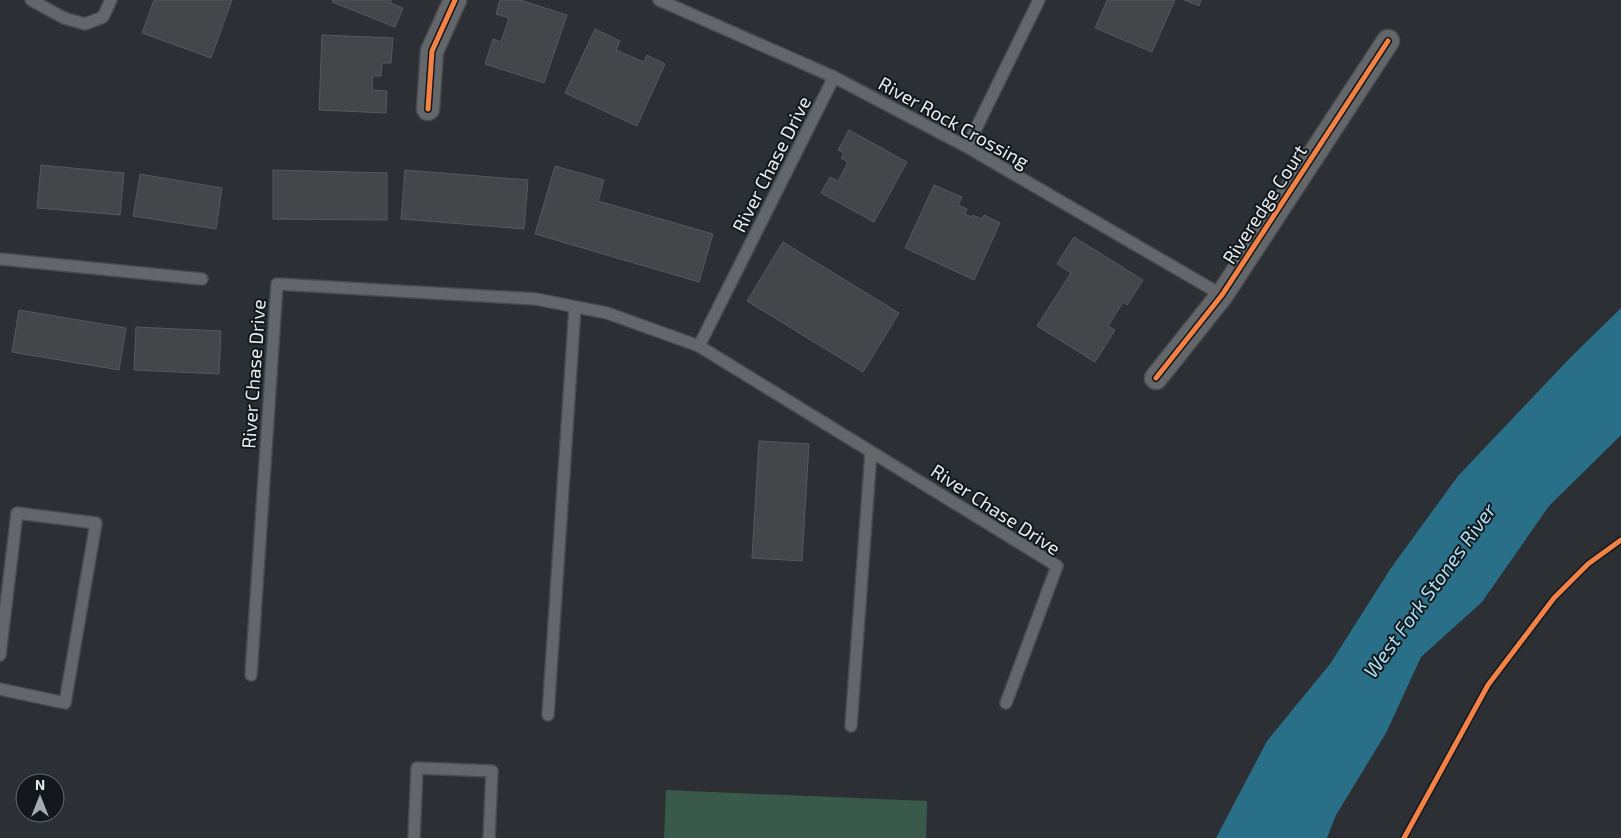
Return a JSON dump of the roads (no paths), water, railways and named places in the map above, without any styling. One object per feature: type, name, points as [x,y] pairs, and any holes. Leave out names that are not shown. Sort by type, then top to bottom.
[{"type":"street","points":[[428,109],[432,52],[455,0]]},
{"type":"street","name":"Riveredge Court","points":[[1156,378],[1222,295],[1388,41]]},
{"type":"lane","points":[[31,0],[64,18],[85,24],[103,17],[111,0]]},
{"type":"lane","name":"River Rock Crossing","points":[[659,0],[834,77],[967,146],[1222,295]]},
{"type":"lane","points":[[967,146],[1039,0]]},
{"type":"lane","name":"River Chase Drive","points":[[699,346],[834,77]]},
{"type":"lane","points":[[0,258],[202,279]]},
{"type":"lane","name":"River Chase Drive","points":[[250,675],[277,284],[536,299],[607,313],[699,346],[1057,566],[1006,703]]},
{"type":"lane","points":[[548,715],[574,307]]},
{"type":"lane","points":[[851,726],[871,452]]},
{"type":"lane","points":[[0,655],[4,601],[17,513],[96,523],[65,703],[0,689]]},
{"type":"lane","points":[[414,838],[417,768],[492,771],[489,838]]},
{"type":"water","name":"West Fork Stones River","points":[[1621,308],[1621,435],[1549,506],[1482,602],[1421,657],[1386,733],[1336,815],[1327,838],[1216,838],[1267,741],[1330,664],[1391,568],[1458,476],[1569,359]]}]
